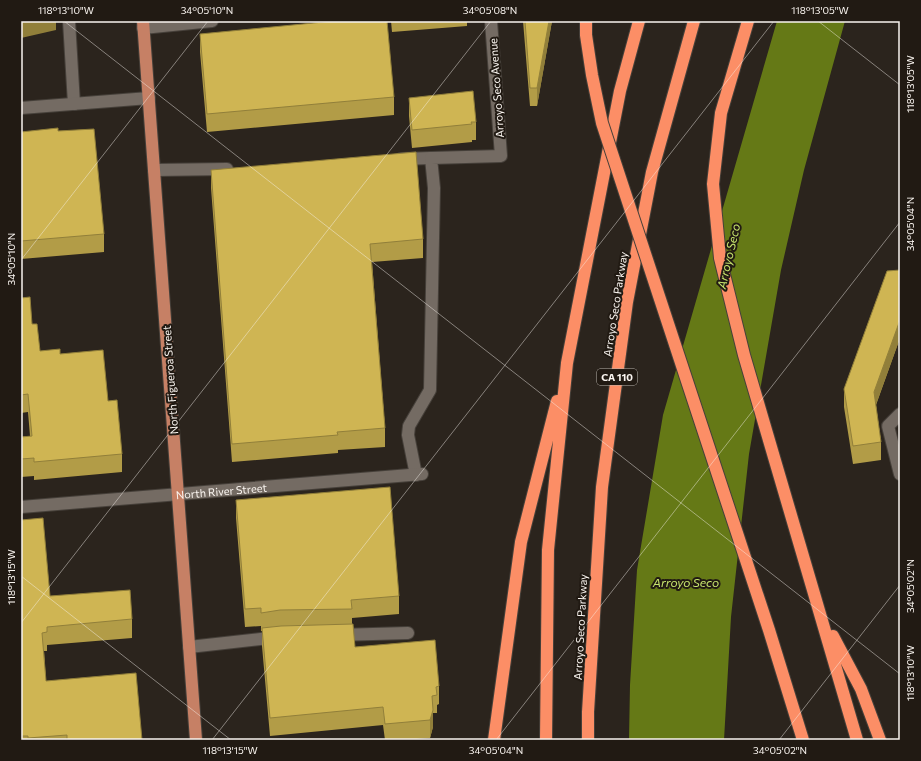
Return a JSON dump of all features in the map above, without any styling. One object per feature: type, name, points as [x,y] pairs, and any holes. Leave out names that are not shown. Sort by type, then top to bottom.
[{"type":"highway","points":[[586,21],[586,35],[592,76],[602,123],[804,740]]},
{"type":"highway","points":[[494,740],[521,542],[567,363],[620,91],[639,21]]},
{"type":"highway","name":"Arroyo Seco Parkway","points":[[588,740],[588,712],[602,487],[627,302],[652,172],[694,21]]},
{"type":"highway","points":[[748,21],[721,113],[713,184],[720,258],[744,355],[818,602],[857,740]]},
{"type":"highway","points":[[546,740],[548,550],[567,363]]},
{"type":"highway","points":[[821,615],[861,689],[880,740]]},
{"type":"main road","name":"North Figueroa Street","points":[[143,24],[196,740]]},
{"type":"street","points":[[69,21],[74,104]]},
{"type":"street","points":[[143,24],[212,21]]},
{"type":"street","name":"Arroyo Seco Avenue","points":[[430,158],[501,156],[491,21]]},
{"type":"street","points":[[21,108],[149,98]]},
{"type":"street","points":[[391,160],[430,158]]},
{"type":"street","name":"North River Street","points":[[21,507],[419,475],[408,435],[409,426],[430,390],[434,188],[430,158]]},
{"type":"street","points":[[154,170],[242,168]]},
{"type":"street","points":[[900,414],[888,426],[900,474]]},
{"type":"street","points":[[328,635],[408,633]]},
{"type":"street","points":[[189,647],[288,636]]},
{"type":"water","name":"Arroyo Seco","points":[[777,21],[845,21],[804,170],[781,270],[749,454],[731,617],[724,740],[629,740],[630,685],[637,570],[663,415]]},
{"type":"building","points":[[334,21],[387,21],[394,97],[207,114],[200,34]]},
{"type":"building","points":[[525,21],[549,21],[537,88],[530,88]]},
{"type":"building","points":[[473,91],[476,122],[471,122],[472,124],[412,130],[409,98]]},
{"type":"building","points":[[58,128],[58,131],[94,129],[104,234],[21,241],[21,132]]},
{"type":"building","points":[[416,152],[423,239],[370,244],[385,428],[337,432],[338,435],[232,444],[211,170]]},
{"type":"building","points":[[900,270],[900,320],[874,392],[881,442],[853,446],[844,389],[887,271]]},
{"type":"building","points":[[30,297],[32,324],[37,324],[40,351],[60,349],[60,354],[103,350],[108,401],[117,400],[122,454],[34,462],[34,458],[21,459],[21,437],[32,436],[28,394],[21,395],[21,298]]},
{"type":"building","points":[[390,487],[399,596],[351,600],[352,609],[280,610],[261,613],[261,608],[245,609],[236,500]]},
{"type":"building","points":[[43,518],[50,596],[130,590],[132,619],[47,627],[47,632],[42,633],[46,681],[136,673],[142,740],[67,740],[67,735],[28,738],[28,736],[21,736],[21,520]]},
{"type":"building","points":[[353,624],[355,647],[435,640],[439,686],[436,687],[437,695],[432,696],[433,710],[430,720],[385,724],[383,707],[270,718],[262,628]]}]
